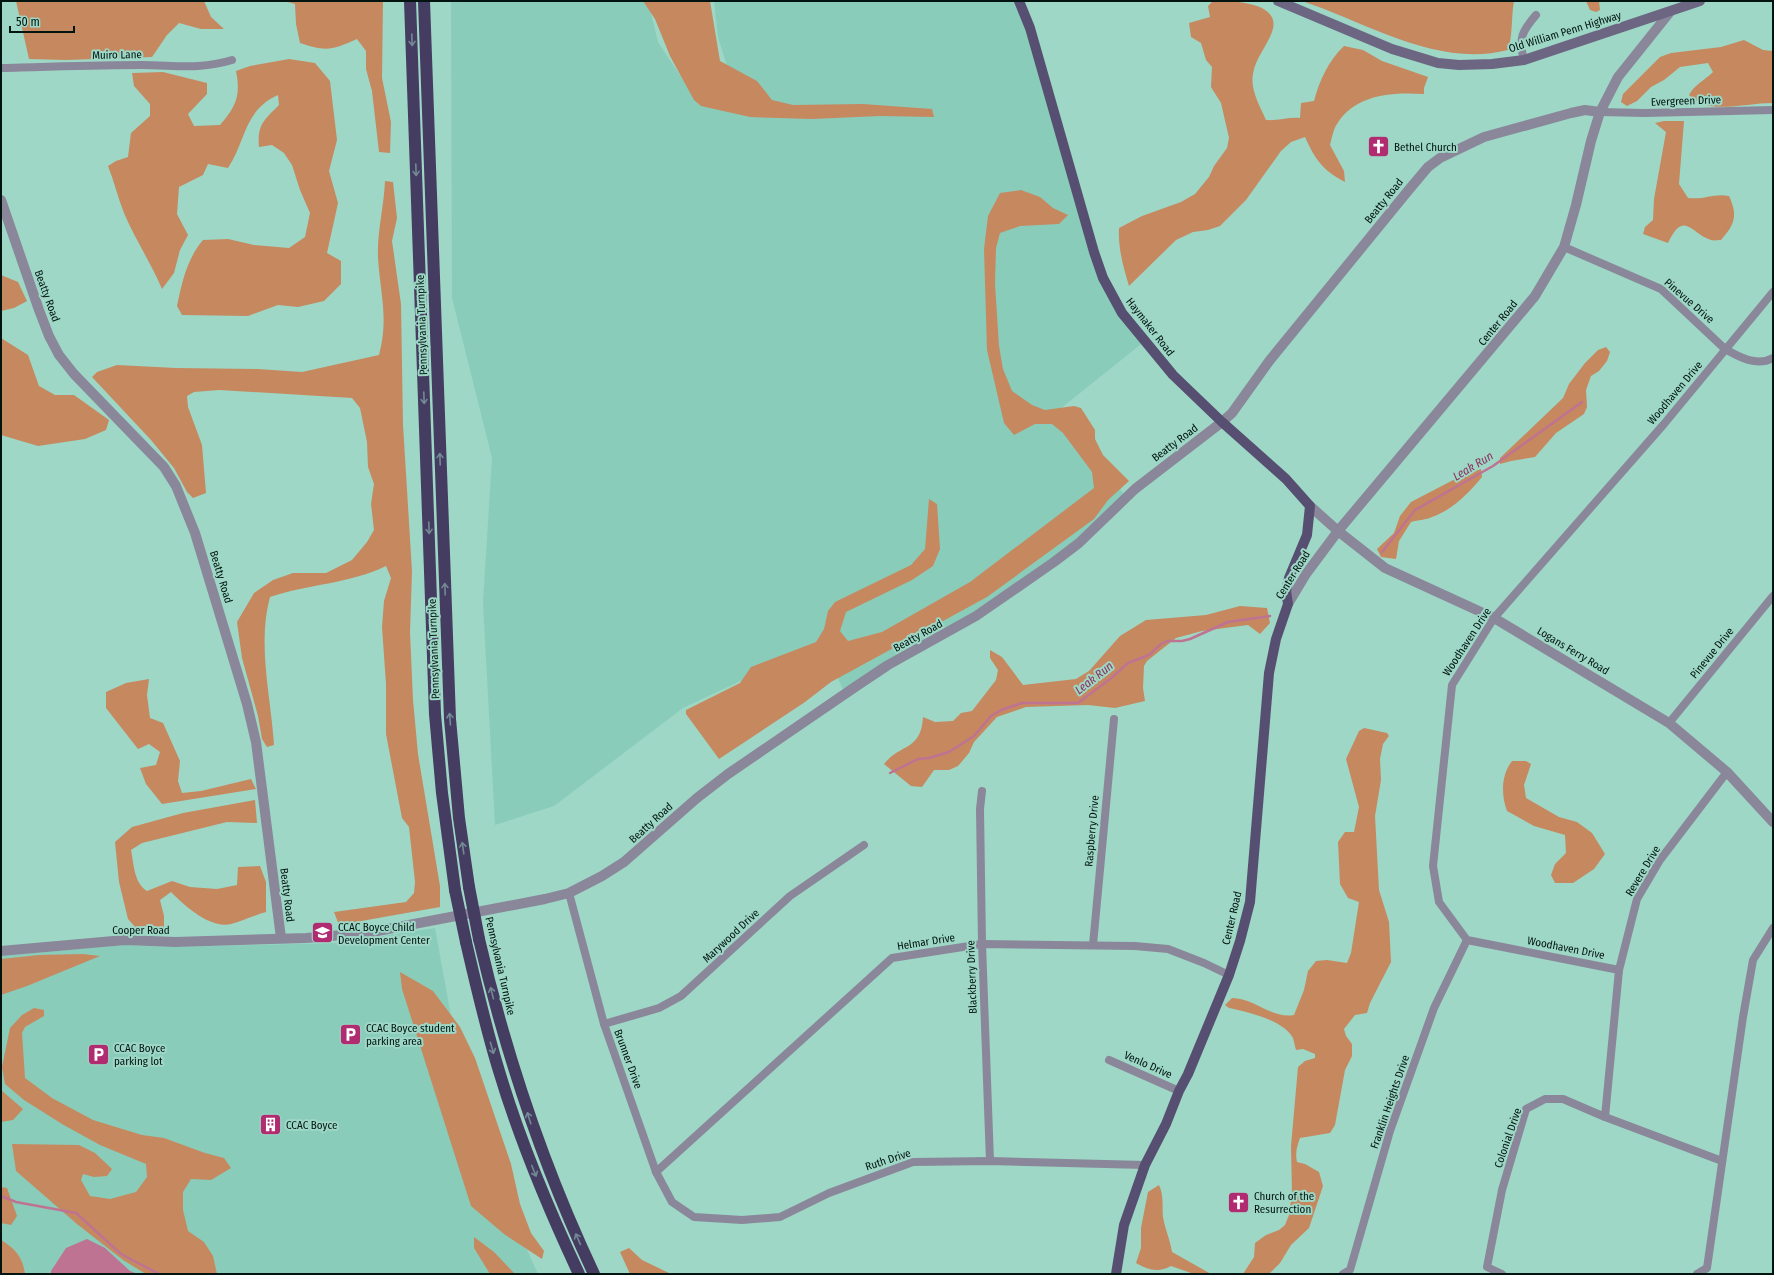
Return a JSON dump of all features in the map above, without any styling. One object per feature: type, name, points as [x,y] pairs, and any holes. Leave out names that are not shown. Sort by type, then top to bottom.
[{"type":"highway","name":"Pennsylvania Turnpike","points":[[410,1],[436,714],[442,793],[456,890],[466,942],[489,1035],[517,1125],[544,1196],[579,1274]]},
{"type":"highway","name":"Pennsylvania Turnpike","points":[[424,1],[450,719],[459,818],[469,887],[479,939],[509,1056],[531,1124],[562,1204],[594,1274]]},
{"type":"main road","name":"Haymaker Road","points":[[1019,1],[1030,28]]},
{"type":"main road","name":"Haymaker Road","points":[[1025,1],[1030,28],[1103,278],[1122,313],[1173,375],[1222,422],[1286,479],[1310,506]]},
{"type":"main road","name":"Old William Penn Highway","points":[[1278,1],[1392,49],[1438,63],[1483,65],[1524,60],[1700,1]]},
{"type":"main road","points":[[1288,604],[1286,591],[1294,564],[1307,535],[1310,506]]},
{"type":"main road","name":"Center Road","points":[[1116,1274],[1124,1225],[1145,1165],[1166,1124],[1179,1091],[1188,1074],[1229,974],[1240,941],[1250,902],[1269,673],[1276,639],[1288,604]]},
{"type":"street","name":"Center Road","points":[[1288,604],[1306,574],[1338,532],[1535,296],[1564,247],[1576,205],[1591,141],[1600,112],[1618,77],[1679,1]]},
{"type":"street","points":[[1524,60],[1521,49],[1521,38],[1526,27],[1536,15]]},
{"type":"street","name":"Muiro Lane","points":[[1,68],[142,65],[191,67],[213,66],[232,60]]},
{"type":"street","name":"Beatty Road","points":[[1,200],[38,310],[59,356],[74,374],[164,467],[176,486],[192,527],[247,704],[256,742],[281,938],[330,937],[367,933],[515,905],[569,893],[602,876],[624,862],[697,798],[728,774],[888,665],[976,616],[1054,562],[1079,543],[1135,489],[1222,422],[1232,413],[1270,360],[1428,167],[1459,148],[1505,130],[1585,110],[1600,112]]},
{"type":"street","name":"Evergreen Drive","points":[[1600,112],[1645,113],[1773,110]]},
{"type":"street","name":"Pinevue Drive","points":[[1564,247],[1661,289],[1725,349],[1737,356],[1755,362],[1773,358]]},
{"type":"street","name":"Woodhaven Drive","points":[[1619,970],[1467,940],[1439,902],[1433,866],[1452,685],[1494,618],[1664,424],[1773,292]]},
{"type":"street","name":"Haymaker Road","points":[[1310,506],[1338,532]]},
{"type":"street","name":"Logans Ferry Road","points":[[1338,532],[1385,568],[1494,618],[1668,723],[1728,772],[1773,822]]},
{"type":"street","name":"Pinevue Drive","points":[[1668,723],[1773,596]]},
{"type":"street","name":"Raspberry Drive","points":[[1093,945],[1114,719]]},
{"type":"street","name":"Revere Drive","points":[[1605,1117],[1619,970],[1637,899],[1660,860],[1728,772]]},
{"type":"street","name":"Blackberry Drive","points":[[982,791],[980,809],[982,944],[990,1161]]},
{"type":"street","name":"Marywood Drive","points":[[604,1024],[659,1008],[681,996],[790,896],[864,845]]},
{"type":"street","name":"Brunner Drive","points":[[569,893],[604,1024],[656,1172],[672,1202],[694,1217]]},
{"type":"street","points":[[1696,1274],[1707,1268],[1753,960],[1773,928]]},
{"type":"street","name":"Cooper Road","points":[[1,951],[125,940],[175,942],[281,938]]},
{"type":"street","name":"Franklin Heights Drive","points":[[1343,1274],[1350,1270],[1390,1131],[1434,1008],[1467,940]]},
{"type":"street","name":"Helmar Drive","points":[[656,1172],[892,958],[982,944],[1135,946],[1168,949],[1229,974]]},
{"type":"street","name":"Venlo Drive","points":[[1109,1060],[1179,1091]]},
{"type":"street","name":"Colonial Drive","points":[[1502,1274],[1487,1267],[1502,1190],[1526,1109],[1545,1099],[1563,1099],[1605,1117],[1722,1161]]},
{"type":"street","name":"Ruth Drive","points":[[694,1217],[742,1220],[780,1217],[829,1193],[912,1162],[990,1161],[1145,1165]]},
{"type":"shaded area","points":[[16,1],[204,1],[211,17],[224,29],[201,29],[179,23],[167,35],[152,57],[66,60],[29,59]]},
{"type":"shaded area","points":[[284,1],[383,1],[382,78],[391,122],[390,153],[379,152],[372,91],[366,69],[366,51],[357,39],[341,46],[323,49],[300,43],[296,24],[295,4]]},
{"type":"shaded area","points":[[451,1],[648,1],[658,42],[692,93],[727,66],[718,37],[714,1],[1019,1],[1103,278],[1145,341],[1060,409],[1126,497],[1054,562],[845,694],[822,643],[683,708],[554,806],[495,825],[483,603],[492,458],[452,298]]},
{"type":"shaded area","points":[[643,1],[710,1],[720,61],[757,81],[772,100],[793,105],[863,104],[932,109],[934,117],[880,116],[812,119],[750,117],[701,106],[694,100],[670,56],[655,19]]},
{"type":"shaded area","points":[[1213,1],[1231,1],[1253,5],[1270,14],[1273,22],[1272,32],[1256,63],[1252,80],[1256,98],[1266,120],[1300,118],[1301,103],[1314,101],[1325,71],[1344,46],[1363,50],[1382,61],[1428,77],[1424,88],[1424,94],[1412,93],[1376,97],[1354,106],[1345,114],[1336,126],[1330,145],[1344,171],[1345,182],[1330,173],[1320,163],[1312,152],[1305,137],[1291,142],[1281,151],[1246,200],[1220,226],[1208,230],[1193,232],[1176,240],[1129,286],[1120,250],[1119,228],[1142,216],[1181,202],[1195,194],[1209,177],[1214,166],[1227,148],[1229,138],[1221,103],[1211,87],[1212,67],[1206,60],[1201,43],[1191,37],[1189,23],[1210,17],[1208,6]]},
{"type":"shaded area","points":[[1302,1],[1514,1],[1511,38],[1508,50],[1481,54],[1455,53],[1429,48],[1403,40]]},
{"type":"shaded area","points":[[1586,1],[1599,1],[1600,10],[1596,12],[1590,10]]},
{"type":"shaded area","points":[[1744,40],[1763,50],[1773,51],[1773,103],[1721,107],[1705,105],[1698,102],[1689,95],[1697,85],[1713,72],[1708,63],[1680,67],[1664,80],[1651,87],[1637,101],[1627,106],[1621,102],[1623,94],[1660,57],[1671,53],[1721,47]]},
{"type":"shaded area","points":[[289,59],[315,63],[330,81],[337,140],[329,171],[338,203],[327,253],[341,261],[341,284],[324,301],[298,307],[278,305],[248,316],[182,315],[177,306],[183,280],[197,247],[203,240],[228,239],[254,245],[289,248],[305,237],[310,213],[300,190],[292,165],[284,153],[272,145],[259,147],[260,128],[279,105],[278,95],[267,101],[258,109],[247,127],[234,158],[228,168],[208,164],[203,175],[179,187],[177,214],[188,235],[180,250],[174,273],[162,289],[124,213],[108,166],[116,161],[128,157],[131,133],[150,116],[150,104],[134,86],[132,73],[163,72],[207,83],[207,94],[188,114],[194,126],[220,125],[230,112],[236,100],[238,87],[236,71],[250,66]]},
{"type":"shaded area","points":[[1664,121],[1684,121],[1679,184],[1688,198],[1718,195],[1729,196],[1734,209],[1734,220],[1721,240],[1711,240],[1688,226],[1679,227],[1668,243],[1643,234],[1645,227],[1653,220],[1654,199],[1666,132],[1655,123]]},
{"type":"shaded area","points":[[385,181],[393,182],[397,218],[392,241],[401,304],[403,425],[412,571],[410,632],[413,700],[418,754],[440,886],[440,907],[339,925],[334,912],[406,902],[414,893],[415,882],[409,827],[402,818],[386,734],[386,684],[382,627],[384,601],[391,578],[386,566],[358,577],[299,589],[270,597],[266,615],[265,652],[274,745],[267,747],[262,739],[258,716],[242,658],[237,622],[254,593],[273,580],[293,573],[326,573],[352,560],[367,542],[374,530],[371,504],[374,484],[368,467],[367,442],[360,408],[352,398],[219,390],[194,392],[187,396],[188,407],[202,445],[206,493],[193,498],[187,492],[174,468],[151,440],[92,377],[97,372],[117,365],[176,368],[258,369],[302,372],[379,355],[382,342],[384,317],[378,248]]},
{"type":"shaded area","points":[[1021,190],[1040,197],[1053,208],[1068,215],[1059,224],[1020,226],[1000,233],[996,248],[995,284],[999,346],[1003,369],[1012,391],[1032,405],[1045,410],[1074,406],[1081,408],[1095,430],[1095,439],[1103,455],[1129,481],[1108,500],[1094,519],[987,597],[831,682],[805,702],[719,759],[686,714],[686,710],[740,683],[751,667],[816,642],[824,629],[828,611],[835,602],[911,565],[925,549],[929,499],[937,504],[940,549],[933,566],[912,580],[846,612],[840,631],[848,641],[882,632],[970,582],[1094,488],[1092,472],[1063,433],[1052,424],[1035,424],[1014,435],[1004,423],[987,350],[984,249],[988,216],[1000,193]]},
{"type":"shaded area","points":[[1,275],[18,282],[27,301],[14,308],[1,311]]},
{"type":"shaded area","points":[[1,338],[28,355],[39,386],[55,395],[74,395],[109,420],[106,430],[85,439],[38,446],[1,435]]},
{"type":"shaded area","points":[[1606,347],[1610,352],[1607,361],[1599,371],[1591,376],[1586,390],[1587,407],[1584,414],[1556,433],[1535,457],[1500,464],[1500,458],[1563,398],[1569,384],[1585,363],[1598,350]]},
{"type":"shaded area","points":[[1481,469],[1482,477],[1466,495],[1453,505],[1430,518],[1411,522],[1399,541],[1396,559],[1381,557],[1377,549],[1394,533],[1400,516],[1411,502],[1459,477]]},
{"type":"shaded area","points":[[1240,606],[1267,608],[1270,623],[1260,634],[1248,625],[1202,631],[1176,638],[1147,661],[1144,666],[1143,688],[1145,701],[1115,708],[1088,705],[1026,707],[997,717],[974,742],[969,753],[958,766],[949,770],[934,770],[922,787],[911,786],[884,764],[890,757],[914,741],[921,728],[923,717],[935,722],[953,721],[961,713],[972,711],[996,680],[998,670],[990,658],[990,650],[1002,657],[1023,685],[1076,679],[1089,671],[1120,636],[1146,620],[1206,615]]},
{"type":"shaded area","points":[[149,679],[147,695],[150,718],[163,723],[180,761],[178,781],[182,793],[201,791],[251,779],[256,789],[162,804],[146,784],[140,768],[156,765],[160,752],[149,744],[138,749],[106,708],[106,692],[126,683]]},
{"type":"shaded area","points":[[1364,728],[1387,733],[1389,736],[1383,744],[1380,759],[1381,780],[1375,816],[1379,890],[1389,922],[1391,962],[1370,1003],[1367,1013],[1355,1015],[1344,1029],[1346,1036],[1352,1044],[1352,1056],[1345,1070],[1335,1125],[1330,1133],[1300,1138],[1298,1144],[1296,1153],[1297,1162],[1305,1164],[1319,1172],[1323,1186],[1309,1228],[1291,1245],[1280,1263],[1269,1274],[1243,1274],[1254,1257],[1255,1243],[1266,1235],[1279,1230],[1285,1225],[1289,1215],[1292,1193],[1291,1146],[1298,1067],[1305,1061],[1315,1058],[1315,1054],[1303,1049],[1296,1050],[1293,1038],[1281,1026],[1264,1018],[1229,1008],[1225,1005],[1232,998],[1240,999],[1278,1014],[1294,1015],[1304,990],[1308,971],[1316,961],[1327,960],[1347,963],[1351,953],[1359,902],[1348,898],[1340,884],[1338,842],[1345,832],[1354,832],[1359,807],[1346,759],[1359,731]]},
{"type":"shaded area","points":[[1512,761],[1526,761],[1531,764],[1524,785],[1526,798],[1559,817],[1577,822],[1592,833],[1605,854],[1594,869],[1573,883],[1555,883],[1551,875],[1555,864],[1566,853],[1565,835],[1534,826],[1507,811],[1503,785],[1506,772]]},
{"type":"shaded area","points":[[255,800],[257,823],[227,822],[142,843],[131,850],[137,878],[139,883],[147,891],[172,881],[190,887],[217,889],[237,885],[238,867],[260,866],[266,882],[266,912],[231,924],[223,925],[206,920],[198,915],[183,904],[171,892],[160,900],[164,916],[164,931],[137,929],[128,919],[119,882],[115,842],[132,827],[183,813]]},
{"type":"shaded area","points":[[435,928],[460,1066],[504,1199],[538,1274],[1,1274],[1,956],[124,945],[173,947],[338,943]]},
{"type":"shaded area","points":[[83,954],[100,956],[1,995],[1,959],[39,955]]},
{"type":"shaded area","points":[[400,972],[433,991],[460,1027],[475,1058],[511,1164],[520,1204],[531,1233],[544,1251],[542,1259],[504,1234],[471,1206],[402,989]]},
{"type":"shaded area","points":[[34,1008],[44,1010],[44,1016],[25,1027],[22,1033],[25,1078],[52,1098],[93,1120],[142,1135],[164,1138],[205,1153],[224,1158],[231,1168],[211,1180],[191,1179],[183,1192],[183,1210],[188,1231],[204,1242],[213,1256],[217,1274],[146,1274],[123,1260],[77,1224],[16,1171],[12,1144],[79,1145],[95,1153],[112,1169],[107,1176],[94,1177],[83,1174],[81,1180],[90,1196],[110,1199],[136,1192],[147,1177],[146,1164],[100,1145],[62,1124],[24,1100],[5,1084],[2,1067],[10,1028],[22,1015]]},
{"type":"shaded area","points":[[1,1090],[23,1109],[13,1120],[1,1122]]},
{"type":"shaded area","points":[[1159,1185],[1162,1197],[1163,1217],[1172,1252],[1211,1274],[1194,1274],[1171,1266],[1153,1270],[1136,1263],[1141,1248],[1141,1228],[1148,1192]]},
{"type":"shaded area","points":[[1,1187],[7,1188],[17,1216],[11,1225],[1,1223]]},
{"type":"shaded area","points":[[474,1237],[494,1252],[515,1274],[490,1274],[474,1248]]},
{"type":"shaded area","points":[[87,1239],[105,1248],[130,1271],[138,1274],[51,1274],[51,1271],[66,1248]]},
{"type":"shaded area","points":[[1,1240],[18,1254],[25,1274],[1,1274]]},
{"type":"shaded area","points":[[629,1248],[642,1260],[671,1274],[630,1274],[620,1252]]},
{"type":"waterway","name":"Leak Run","points":[[1382,552],[1415,510],[1493,466],[1582,402]]},
{"type":"waterway","name":"Leak Run","points":[[890,773],[918,759],[929,758],[949,752],[974,736],[991,716],[1001,710],[1022,703],[1078,703],[1110,679],[1128,663],[1149,655],[1161,644],[1167,641],[1182,641],[1190,639],[1228,622],[1270,616]]},
{"type":"waterway","points":[[1,1196],[16,1202],[76,1213],[121,1254],[159,1274]]},
{"type":"place","name":"Bethel Church","points":[[1378,147]]},
{"type":"place","name":"CCAC Boyce Child Development Center","points":[[323,933]]},
{"type":"place","name":"CCAC Boyce student parking area","points":[[351,1034]]},
{"type":"place","name":"CCAC Boyce parking lot","points":[[98,1054]]},
{"type":"place","name":"CCAC Boyce","points":[[271,1125]]},
{"type":"place","name":"Church of the Resurrection","points":[[1238,1202]]}]
